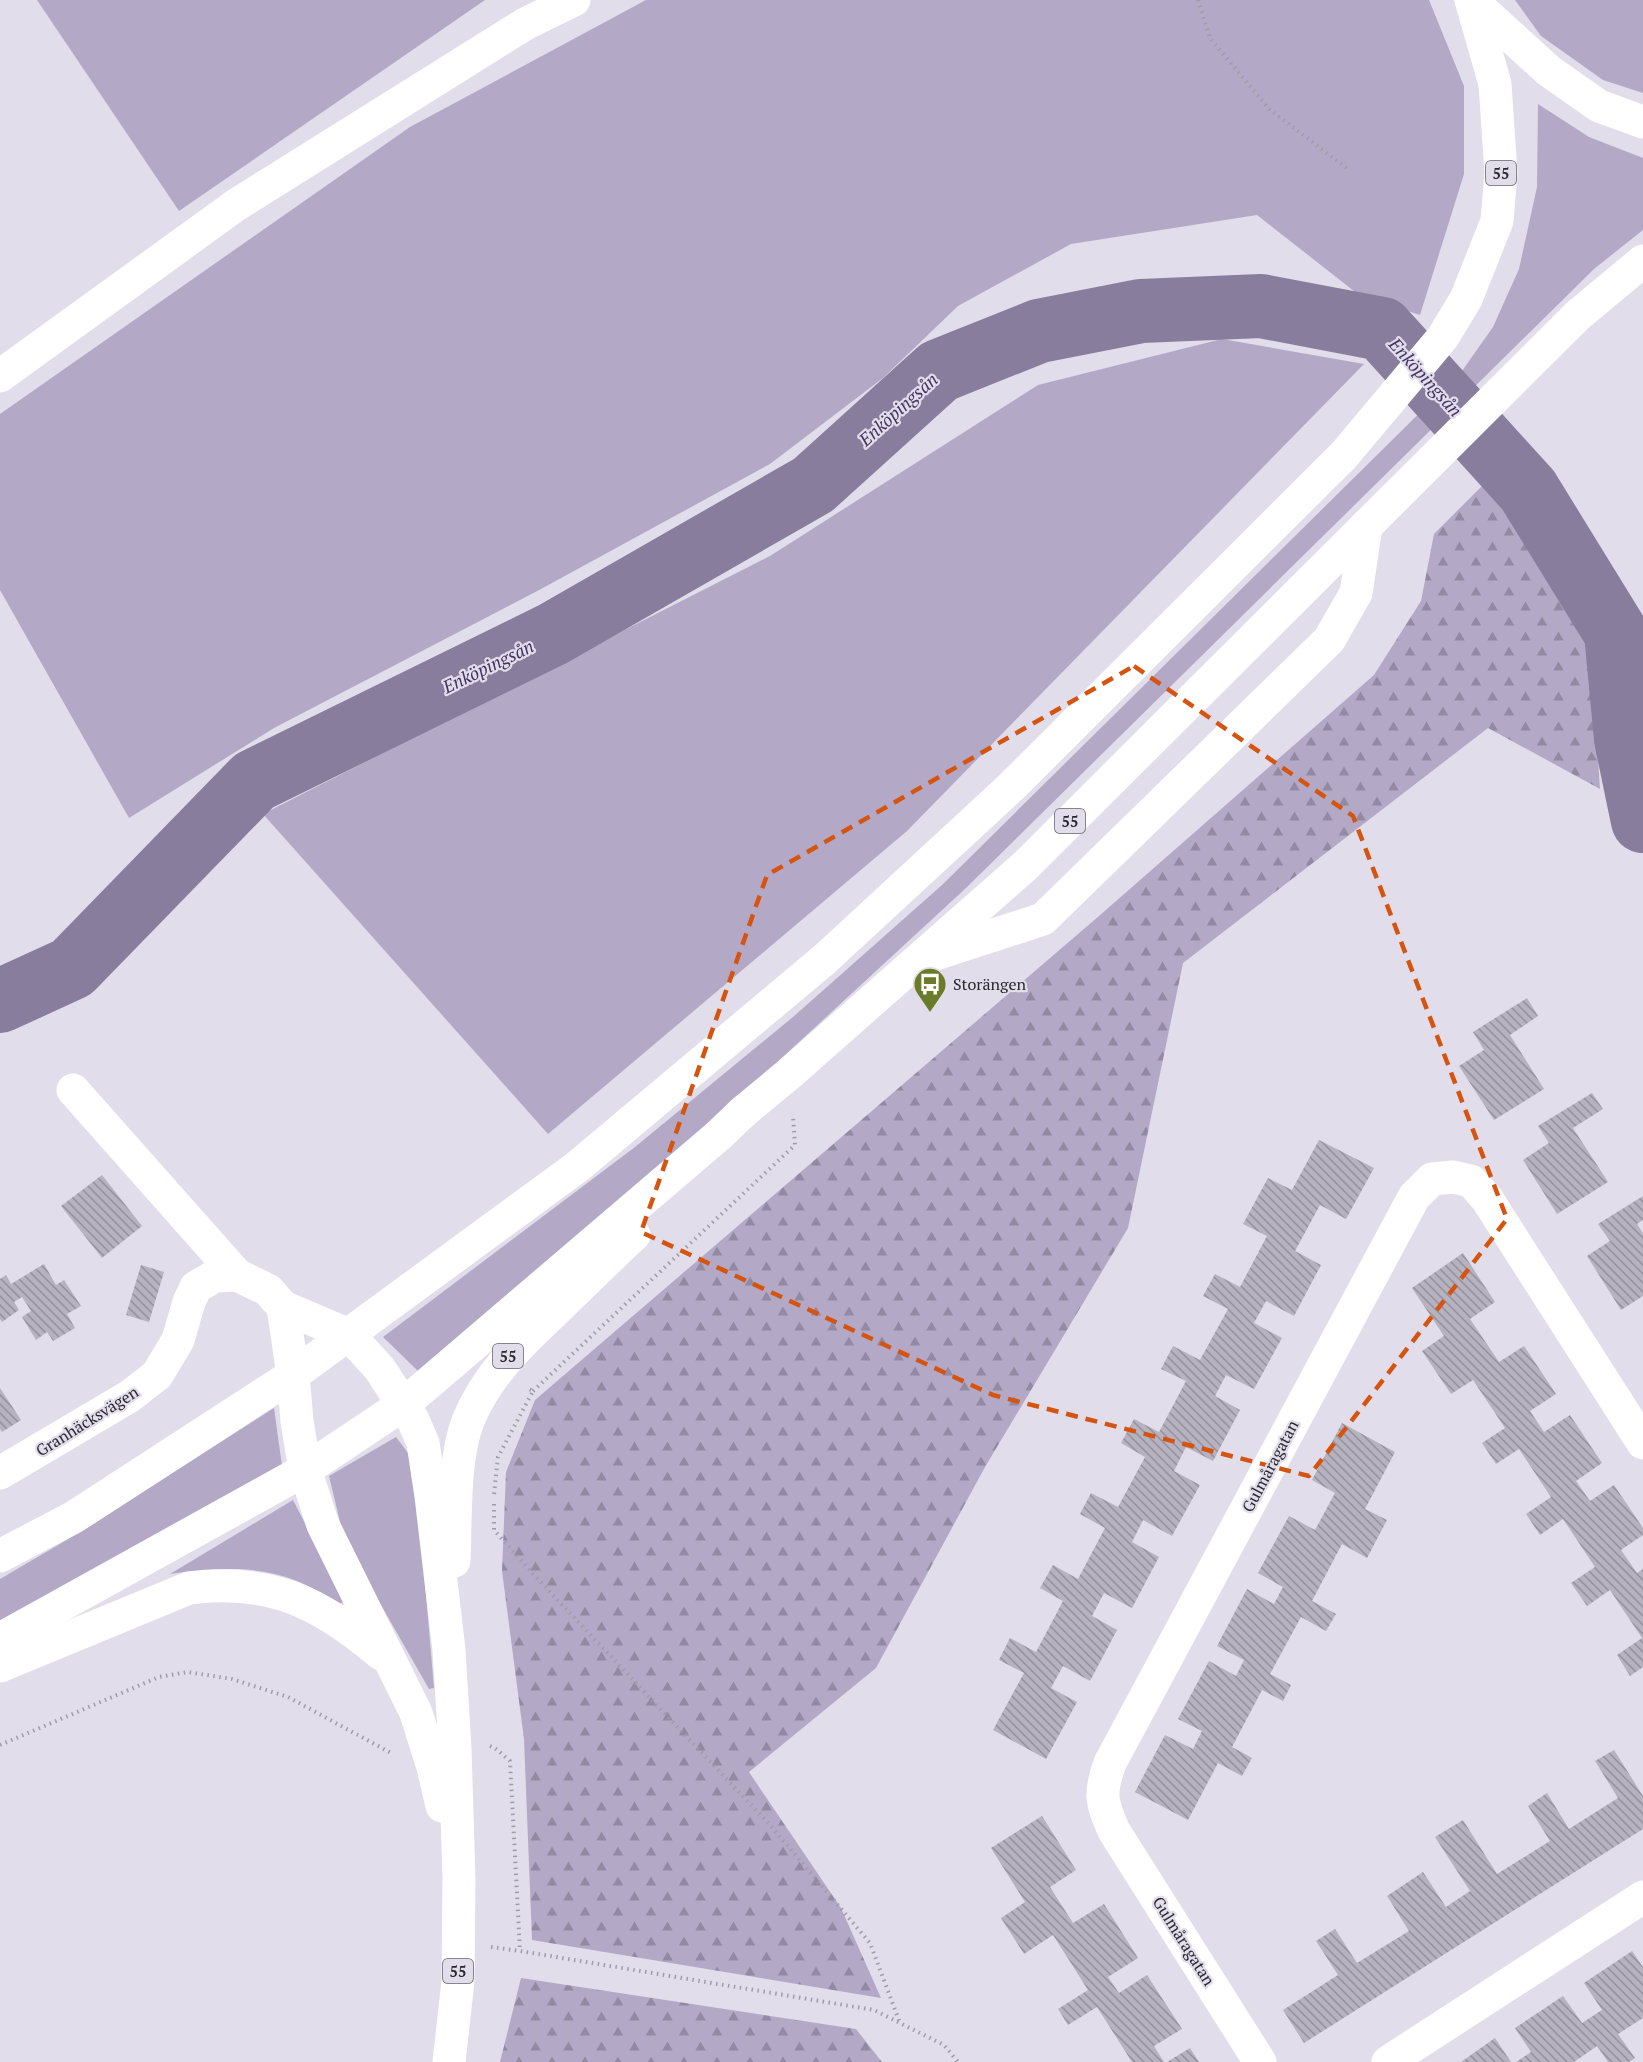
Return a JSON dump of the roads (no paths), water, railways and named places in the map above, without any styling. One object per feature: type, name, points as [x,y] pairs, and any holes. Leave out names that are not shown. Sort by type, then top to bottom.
[{"type":"main road","points":[[0,376],[236,205],[525,24],[574,0]]},
{"type":"main road","name":"55","points":[[1471,0],[1550,71],[1599,106],[1643,122]]},
{"type":"main road","name":"55","points":[[441,1750],[416,1713],[322,1525],[305,1470],[293,1375],[577,1167],[826,958],[1011,787],[1344,455],[1443,337],[1467,299],[1497,221],[1501,173],[1496,84],[1471,0]]},
{"type":"main road","name":"55","points":[[449,2062],[458,1981],[459,1880],[433,1767],[441,1750],[449,1650],[459,1458],[468,1422],[491,1378],[510,1353],[654,1217],[719,1135],[1025,866],[1404,490],[1507,384],[1578,315],[1643,261]]},
{"type":"main road","points":[[920,960],[1043,918],[1052,910],[1329,640],[1356,593],[1366,526]]},
{"type":"main road","points":[[73,1090],[237,1275],[268,1290],[283,1306],[349,1335],[381,1369],[404,1404],[423,1443],[449,1650]]},
{"type":"main road","points":[[0,1639],[305,1470],[404,1404],[719,1135]]},
{"type":"main road","name":"Gulmåragatan","points":[[1260,2062],[1114,1831],[1104,1807],[1102,1786],[1110,1763],[1414,1197],[1432,1179],[1453,1177],[1471,1181],[1487,1199],[1643,1443]]},
{"type":"main road","name":"Granhäcksvägen","points":[[0,1473],[130,1396],[157,1375],[178,1340],[189,1302],[196,1287],[215,1276],[237,1275]]},
{"type":"main road","points":[[0,1556],[74,1517],[293,1375],[283,1306]]},
{"type":"main road","points":[[0,1666],[189,1588],[219,1584],[271,1592],[316,1606],[350,1628],[390,1662]]},
{"type":"main road","points":[[1388,2062],[1643,1898]]},
{"type":"waterway","name":"Enköpingsån","points":[[0,1001],[72,968],[254,781],[553,634],[813,485],[939,371],[1039,331],[1141,311],[1261,306],[1382,329],[1528,490],[1616,633],[1626,739],[1643,821]]},
{"type":"place","name":"Storängen","points":[[930,1013]]}]
